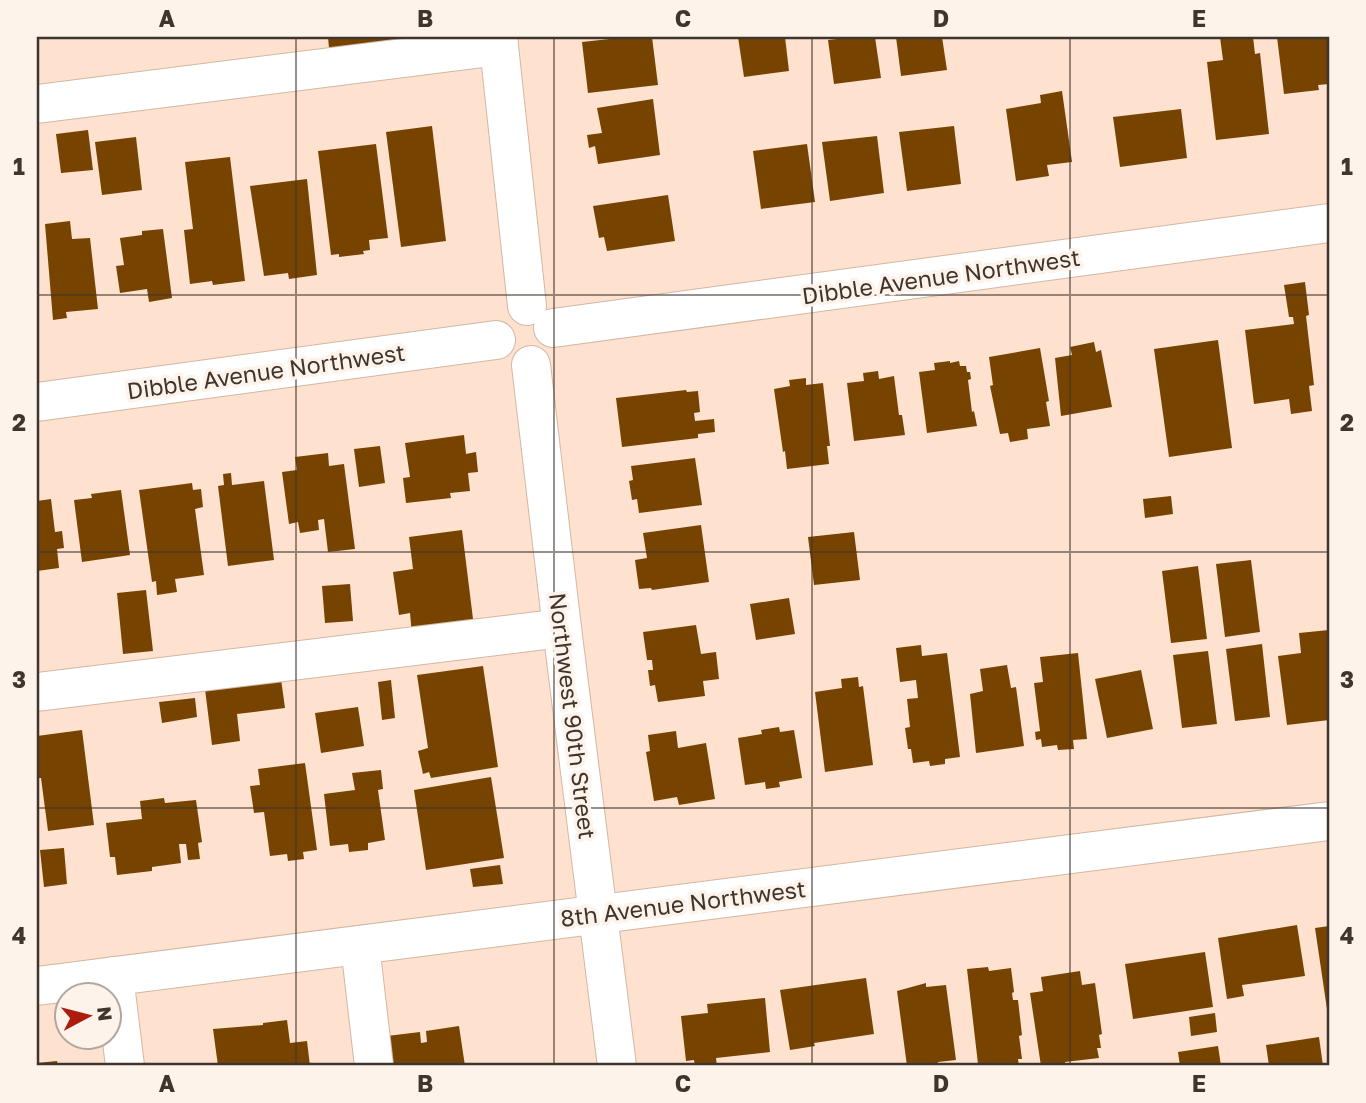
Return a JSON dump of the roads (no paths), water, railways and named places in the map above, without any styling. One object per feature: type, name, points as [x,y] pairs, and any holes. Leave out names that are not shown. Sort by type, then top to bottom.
[{"type":"street","points":[[37,104],[498,42],[540,317],[554,341],[544,359],[531,365],[516,365],[507,360],[500,353],[496,340],[497,326],[502,318],[509,311],[540,317]]},
{"type":"street","name":"Dibble Avenue Northwest","points":[[540,317],[1329,223]]},
{"type":"street","name":"Dibble Avenue Northwest","points":[[37,402],[496,340]]},
{"type":"street","name":"Northwest 90th Street","points":[[531,365],[617,1066]]},
{"type":"street","points":[[37,692],[562,628]]},
{"type":"street","name":"8th Avenue Northwest","points":[[37,986],[1329,821]]},
{"type":"street","points":[[360,945],[374,1066]]},
{"type":"street","points":[[114,976],[125,1066]]}]
